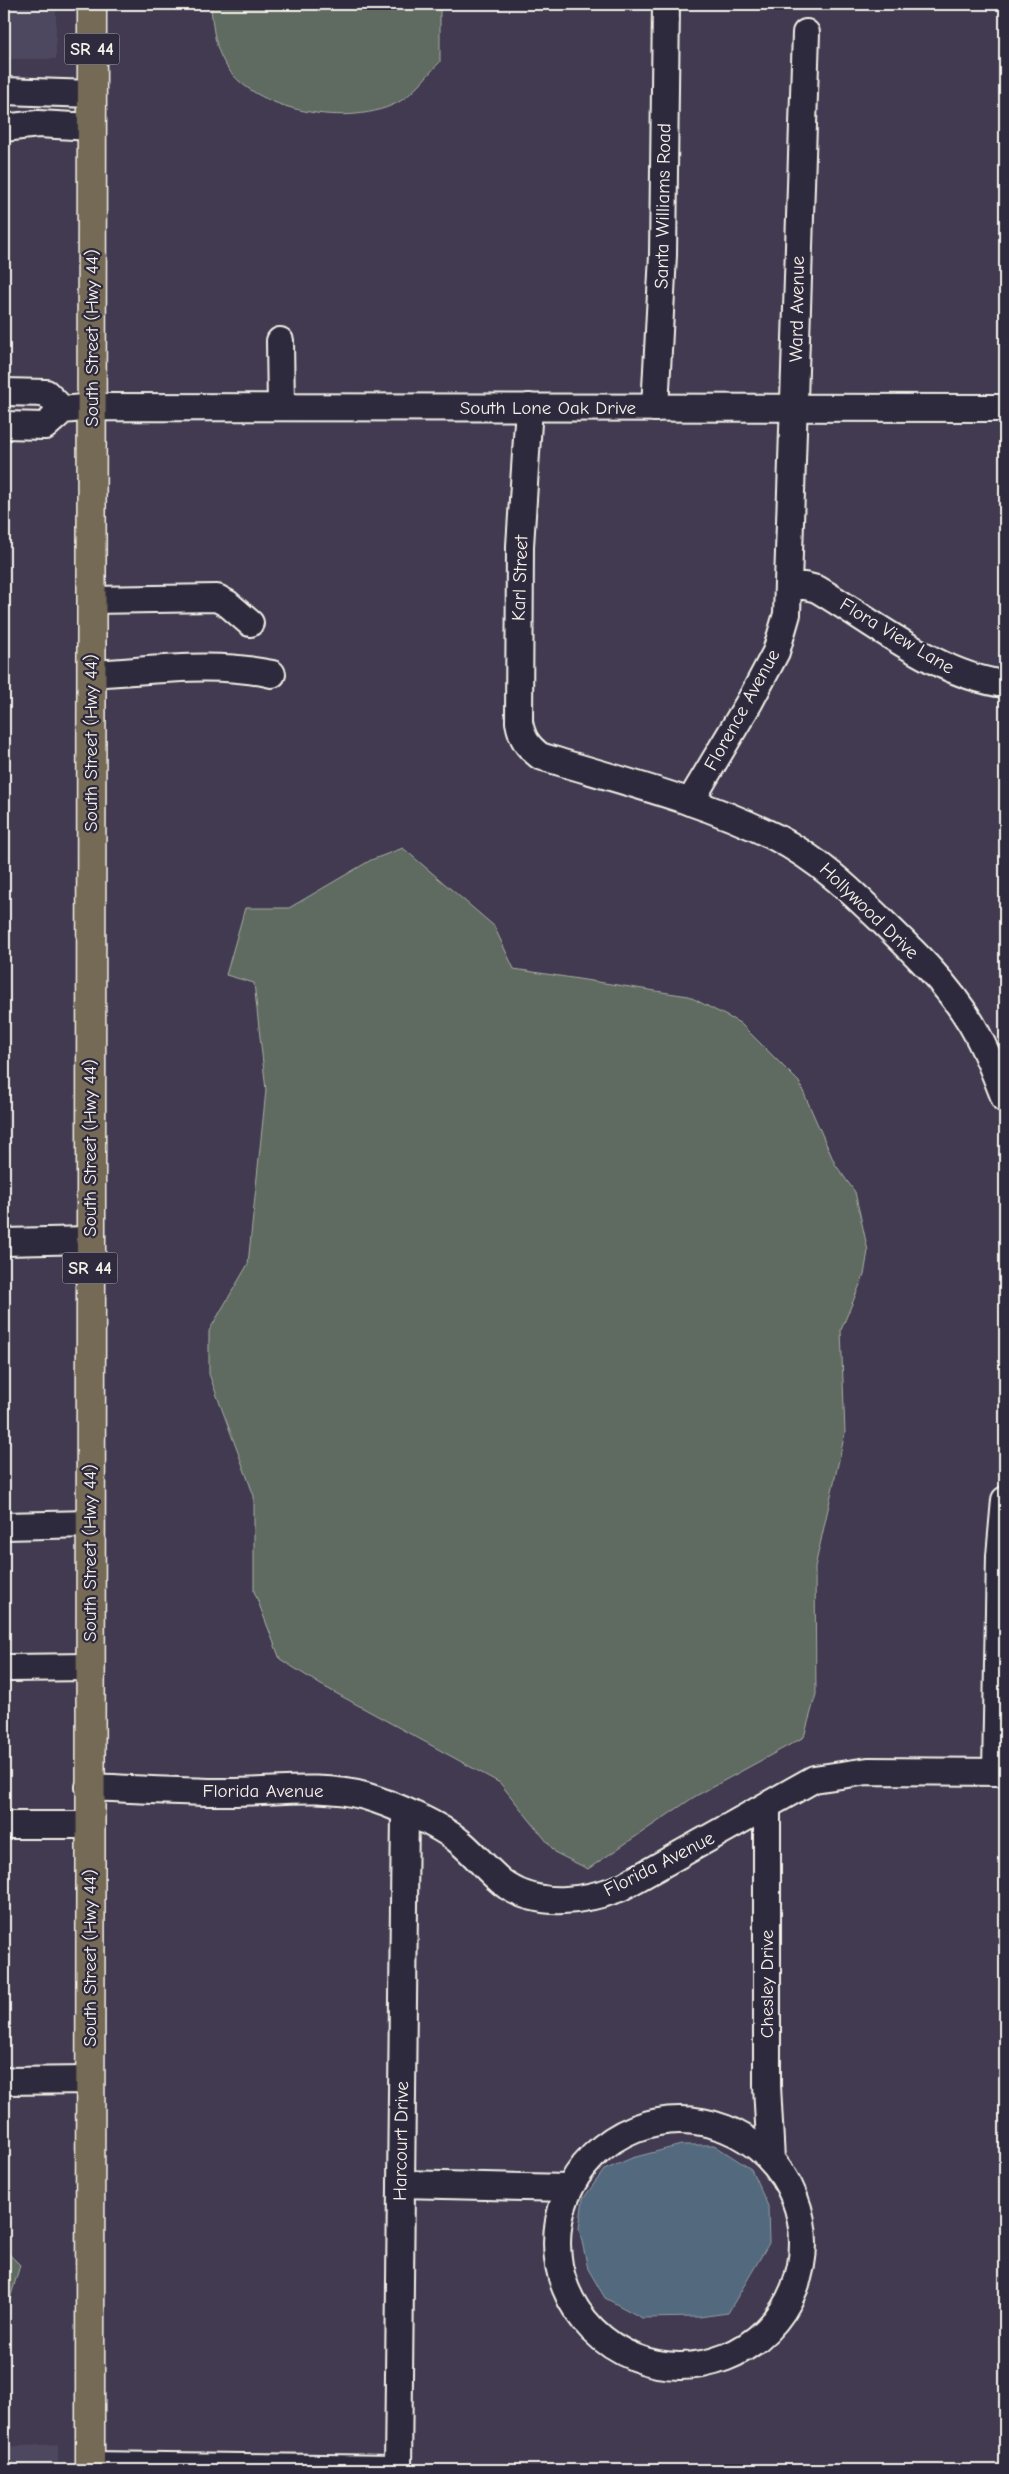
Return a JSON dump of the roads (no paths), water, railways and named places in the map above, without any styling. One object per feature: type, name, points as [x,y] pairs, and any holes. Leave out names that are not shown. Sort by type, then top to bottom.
[{"type":"main road","name":"SR 44","points":[[92,4],[92,126]]},
{"type":"main road","name":"South Street (Hwy 44)","points":[[90,2467],[89,1666],[92,126]]},
{"type":"street","name":"Santa Williams Road","points":[[655,408],[663,255],[666,4]]},
{"type":"street","name":"Ward Avenue","points":[[790,586],[806,33]]},
{"type":"street","points":[[4,91],[92,94]]},
{"type":"street","points":[[4,128],[38,124],[92,126]]},
{"type":"street","points":[[280,341],[280,407]]},
{"type":"street","points":[[4,392],[46,393],[64,410],[45,426],[4,425]]},
{"type":"street","name":"South Lone Oak Drive","points":[[64,410],[92,407],[1005,408]]},
{"type":"street","name":"Karl Street","points":[[528,746],[521,734],[519,722],[518,615],[520,546],[529,407]]},
{"type":"street","name":"Flora View Lane","points":[[790,586],[805,586],[817,589],[921,653],[958,673],[983,681],[1005,684]]},
{"type":"street","name":"Florence Avenue","points":[[690,802],[750,701],[776,652],[787,614],[790,586]]},
{"type":"street","points":[[91,600],[217,598],[228,604],[250,623]]},
{"type":"street","points":[[91,674],[192,666],[250,669],[272,674]]},
{"type":"street","name":"Hollywood Drive","points":[[528,746],[540,756],[690,802],[776,837],[814,859],[838,878],[912,950],[944,985],[971,1023],[1005,1099]]},
{"type":"street","points":[[4,1242],[90,1240]]},
{"type":"street","points":[[1001,1772],[1000,1556],[1005,1500]]},
{"type":"street","points":[[4,1526],[90,1524]]},
{"type":"street","points":[[10,1668],[89,1666]]},
{"type":"street","name":"Florida Avenue","points":[[89,1787],[229,1792],[337,1790],[366,1796],[440,1828],[460,1842],[506,1885],[522,1894],[572,1901],[594,1898],[620,1888],[814,1779],[868,1771],[1001,1772]]},
{"type":"street","name":"Chesley Drive","points":[[767,1807],[767,2086],[771,2160]]},
{"type":"street","name":"Harcourt Drive","points":[[398,2470],[405,1812]]},
{"type":"street","points":[[4,1826],[89,1825]]},
{"type":"street","points":[[4,2081],[90,2080]]},
{"type":"street","points":[[658,2124],[690,2124],[715,2127],[738,2136],[771,2160],[782,2172],[794,2194],[802,2218],[804,2237],[803,2262],[797,2286],[785,2309],[774,2324],[755,2340],[733,2353],[709,2360],[684,2363],[643,2359],[621,2351],[602,2339],[582,2320],[569,2301],[560,2278],[555,2257],[555,2236],[559,2212],[568,2188],[580,2169],[596,2152],[611,2141],[634,2130],[658,2124]]},
{"type":"street","points":[[401,2184],[568,2188]]},
{"type":"street","points":[[90,2467],[398,2470]]},
{"type":"water","points":[[681,2145],[714,2145],[751,2169],[768,2206],[769,2243],[728,2313],[699,2317],[642,2318],[605,2298],[588,2269],[579,2228],[583,2199],[604,2170],[632,2158]]}]
